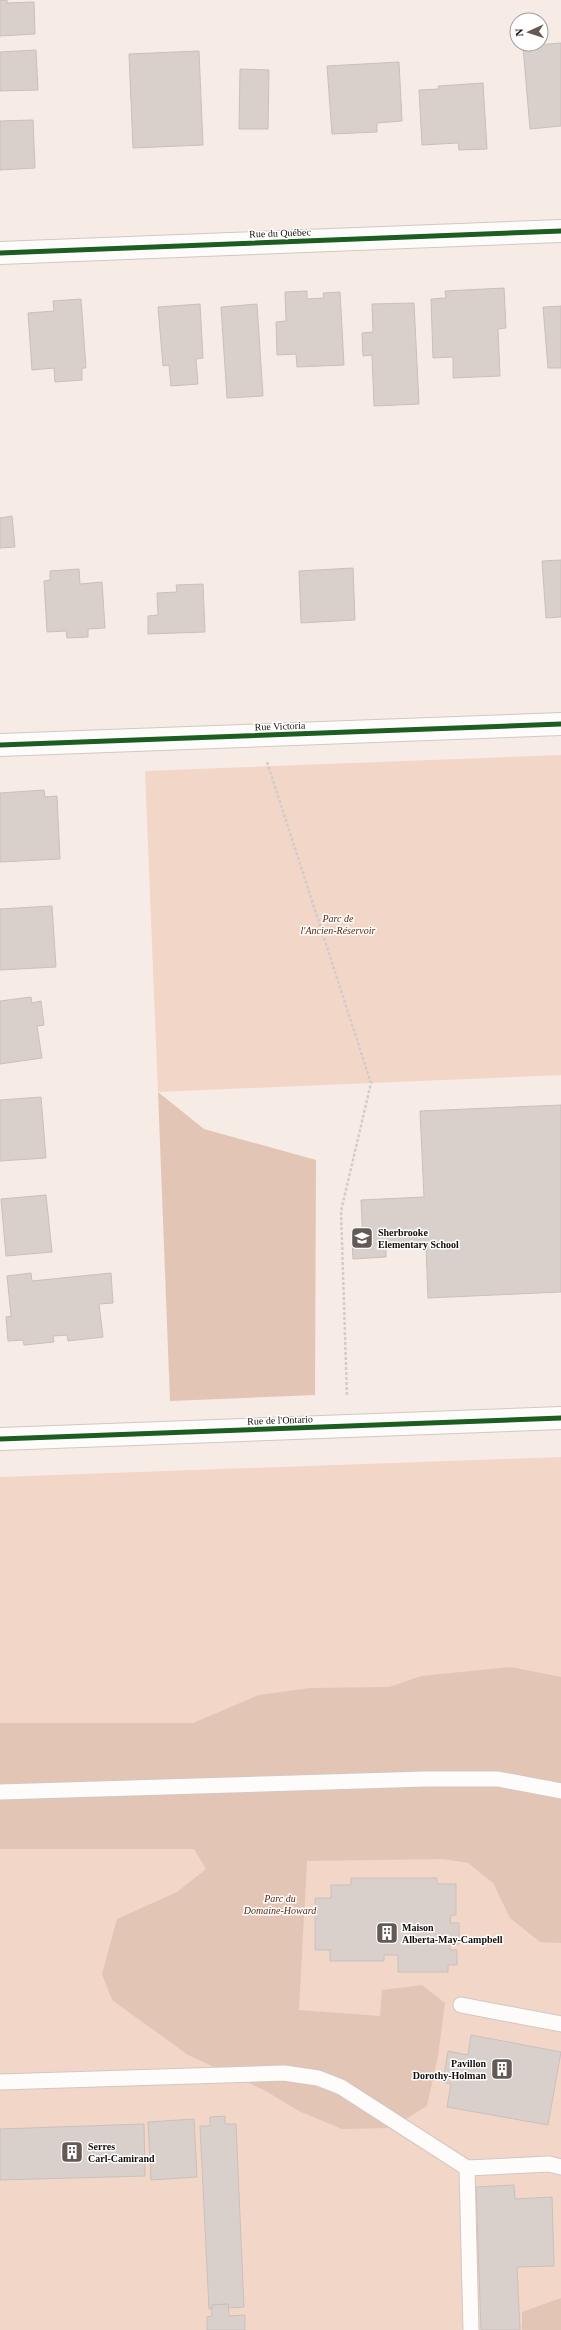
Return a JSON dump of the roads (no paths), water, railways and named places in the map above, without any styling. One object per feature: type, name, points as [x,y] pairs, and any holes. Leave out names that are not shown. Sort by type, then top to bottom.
[{"type":"street","name":"Rue du Québec","points":[[0,253],[561,232]]},
{"type":"street","name":"Rue Victoria","points":[[0,745],[561,724]]},
{"type":"street","name":"Rue de l'Ontario","points":[[0,1439],[561,1418]]},
{"type":"lane","points":[[0,1792],[425,1779],[498,1780],[561,1791]]},
{"type":"lane","points":[[461,2005],[561,2024]]},
{"type":"lane","points":[[0,2082],[284,2073],[318,2078],[342,2087],[466,2168],[549,2164],[561,2167]]},
{"type":"lane","points":[[466,2168],[471,2330]]},
{"type":"place","name":"Sherbrooke Elementary School","points":[[362,1238]]},
{"type":"place","name":"Maison Alberta-May-Campbell","points":[[387,1933]]},
{"type":"place","name":"Pavillon Dorothy-Holman","points":[[502,2069]]},
{"type":"place","name":"Serres Carl-Camirand","points":[[72,2152]]},
{"type":"park label","name":"Parc de l'Ancien-Réservoir","points":[[338,924]]},
{"type":"park label","name":"Parc du Domaine-Howard","points":[[280,1904]]}]
